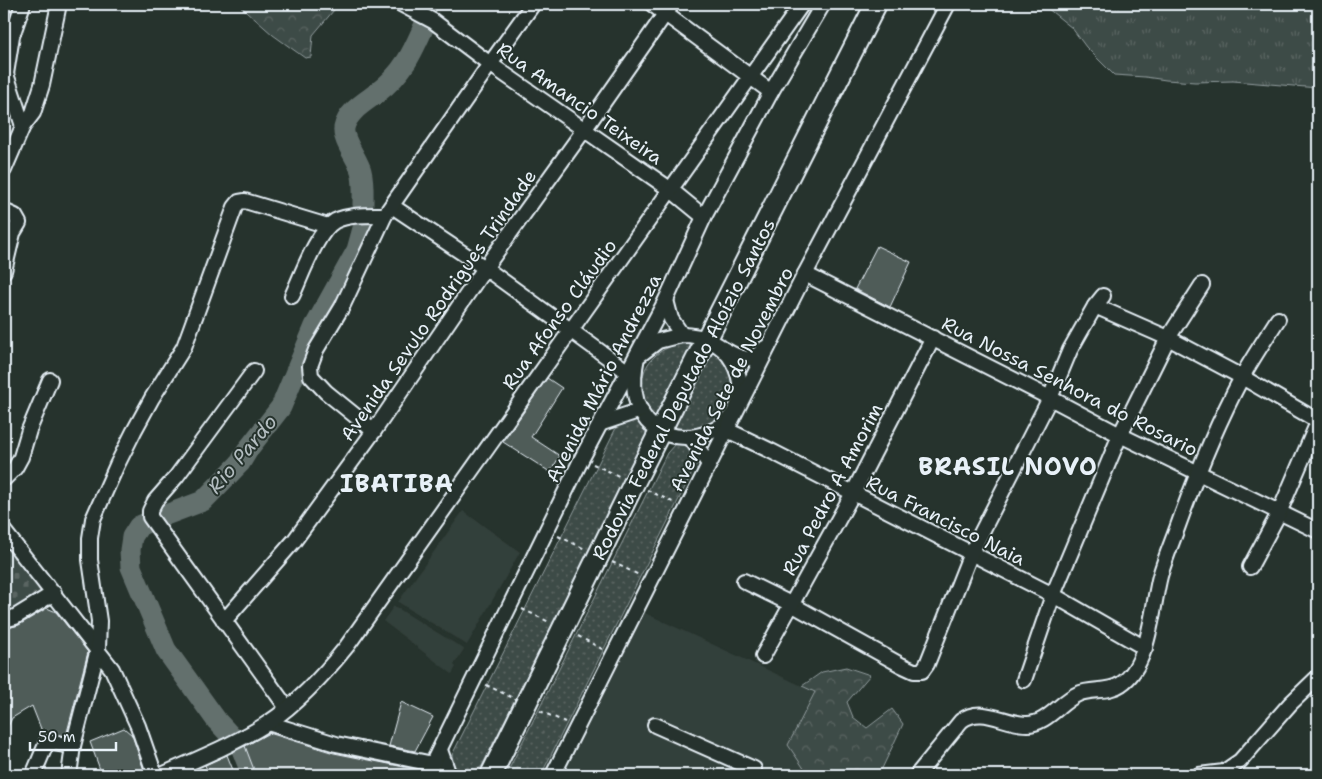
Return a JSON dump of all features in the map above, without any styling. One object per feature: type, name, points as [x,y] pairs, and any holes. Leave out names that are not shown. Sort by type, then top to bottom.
[{"type":"highway","name":"Rodovia Federal Deputado Aloízio Santos","points":[[491,775],[660,433],[715,344],[876,4]]},
{"type":"street","points":[[23,4],[12,36],[6,74],[23,126]]},
{"type":"street","points":[[4,170],[9,146],[33,113],[42,85],[59,4]]},
{"type":"street","name":"Rua Amancio Teixeira","points":[[401,4],[424,16],[671,190],[704,217]]},
{"type":"street","points":[[374,430],[326,392],[311,376],[310,366],[316,350],[352,286],[380,213],[534,4]]},
{"type":"street","points":[[652,4],[669,9],[771,92]]},
{"type":"street","name":"Rua Afonso Cláudio","points":[[162,775],[238,740],[268,723],[313,686],[347,646],[802,4]]},
{"type":"street","name":"Avenida Mário Andrezza","points":[[430,770],[582,458],[666,300],[704,217],[821,4]]},
{"type":"street","name":"Avenida Sete de Novembro","points":[[553,775],[805,274],[948,4]]},
{"type":"street","name":"Avenida Sevulo Rodrigues Trindade","points":[[224,621],[294,541],[669,9]]},
{"type":"street","points":[[69,775],[73,746],[98,650],[99,621],[90,560],[90,538],[94,519],[113,472],[134,431],[184,347],[235,207],[239,202],[245,201],[328,226]]},
{"type":"street","points":[[4,211],[15,216],[19,223],[13,233],[4,271]]},
{"type":"street","points":[[292,296],[317,242],[328,226],[345,217],[380,213],[485,268],[628,372]]},
{"type":"street","name":"Rua Nossa Senhora do Rosario","points":[[805,274],[1120,435],[1318,531]]},
{"type":"street","points":[[1024,680],[1053,595],[1120,435],[1168,338],[1202,285]]},
{"type":"street","points":[[666,300],[671,319],[682,335]]},
{"type":"street","points":[[744,581],[791,604],[914,671],[922,671],[927,664],[971,553],[1050,398],[1070,350],[1099,301],[1242,377],[1318,422],[1279,513],[1250,567]]},
{"type":"street","points":[[917,775],[961,721],[967,717],[986,715],[1026,724],[1040,722],[1078,694],[1108,690],[1120,685],[1130,677],[1145,648],[1160,576],[1198,472],[1242,377],[1278,319]]},
{"type":"street","points":[[715,344],[732,360],[738,372],[740,386],[735,413],[720,427],[711,432],[690,437],[670,436],[660,433],[649,423],[636,398],[633,384],[637,357],[658,342],[682,335],[695,335],[715,344],[734,356],[744,358],[753,358],[772,340]]},
{"type":"street","name":"Rua Pedro A Amorim","points":[[763,656],[853,493],[933,338]]},
{"type":"street","points":[[254,372],[176,478],[155,501],[150,511],[150,517],[287,708]]},
{"type":"street","points":[[4,479],[15,468],[21,456],[29,430],[50,380]]},
{"type":"street","points":[[602,423],[641,410]]},
{"type":"street","name":"Rua Francisco Naia","points":[[726,430],[769,450],[1053,595],[1145,648]]},
{"type":"street","points":[[690,437],[709,464]]},
{"type":"street","points":[[4,531],[112,669],[155,775]]},
{"type":"street","points":[[4,620],[15,616],[54,593]]},
{"type":"street","points":[[1199,775],[1224,772],[1240,761],[1280,714],[1318,677]]},
{"type":"street","points":[[268,723],[430,770]]},
{"type":"street","points":[[655,724],[754,769],[751,775]]},
{"type":"street","points":[[33,775],[47,742],[73,746]]},
{"type":"street","points":[[440,750],[449,775]]},
{"type":"shaded area","points":[[463,511],[520,552],[467,645],[398,602]]},
{"type":"shaded area","points":[[394,606],[464,649],[454,665],[456,667],[452,674],[383,621]]},
{"type":"shaded area","points":[[645,613],[815,692],[788,745],[807,773],[806,775],[563,775]]},
{"type":"green space","points":[[238,4],[339,4],[313,35],[311,57],[305,58],[273,35]]},
{"type":"green space","points":[[1042,4],[1318,4],[1318,88],[1233,81],[1195,82],[1114,75],[1086,47],[1072,28]]},
{"type":"green space","points":[[686,343],[698,344],[658,421],[649,409],[644,396],[642,384],[644,372],[650,361],[659,353],[671,346]]},
{"type":"green space","points":[[712,351],[725,364],[731,378],[732,388],[727,407],[715,422],[707,427],[697,430],[674,429]]},
{"type":"green space","points":[[635,418],[645,426],[646,437],[482,766],[473,773],[462,774],[454,766],[452,755],[616,428],[619,423]]},
{"type":"green space","points":[[675,444],[686,444],[698,456],[697,463],[541,775],[506,775],[667,453]]},
{"type":"green space","points":[[4,536],[48,592],[4,616]]},
{"type":"green space","points":[[846,667],[870,675],[847,702],[853,717],[867,728],[892,709],[903,724],[879,775],[806,775],[807,773],[788,745],[815,692],[802,686],[822,672]]},
{"type":"building","points":[[877,246],[911,262],[890,307],[855,289]]},
{"type":"building","points":[[547,378],[562,388],[531,437],[560,456],[550,472],[503,442]]},
{"type":"building","points":[[47,608],[56,612],[88,652],[66,736],[43,734],[32,706],[12,718],[4,735],[4,629],[19,625]]},
{"type":"building","points":[[401,702],[433,717],[415,751],[389,746]]},
{"type":"building","points":[[124,728],[132,735],[144,770],[133,775],[102,775],[90,742]]},
{"type":"building","points":[[269,733],[334,753],[419,770],[416,775],[269,775],[268,771],[256,775],[245,746]]},
{"type":"building","points":[[227,755],[235,775],[209,775],[205,765]]},
{"type":"waterway","name":"Rio Pardo","points":[[363,205],[362,175],[345,138],[344,128],[346,122],[357,108],[387,85],[402,68],[428,17]]},
{"type":"waterway","name":"Rio Pardo","points":[[252,775],[241,747],[217,721],[166,650],[131,567],[130,550],[132,537],[139,526],[203,501],[240,463],[249,448],[281,407],[315,326],[357,250],[365,221]]},
{"type":"district","name":"BRASIL NOVO","points":[[1008,467]]},
{"type":"district","name":"IBATIBA","points":[[397,484]]}]
